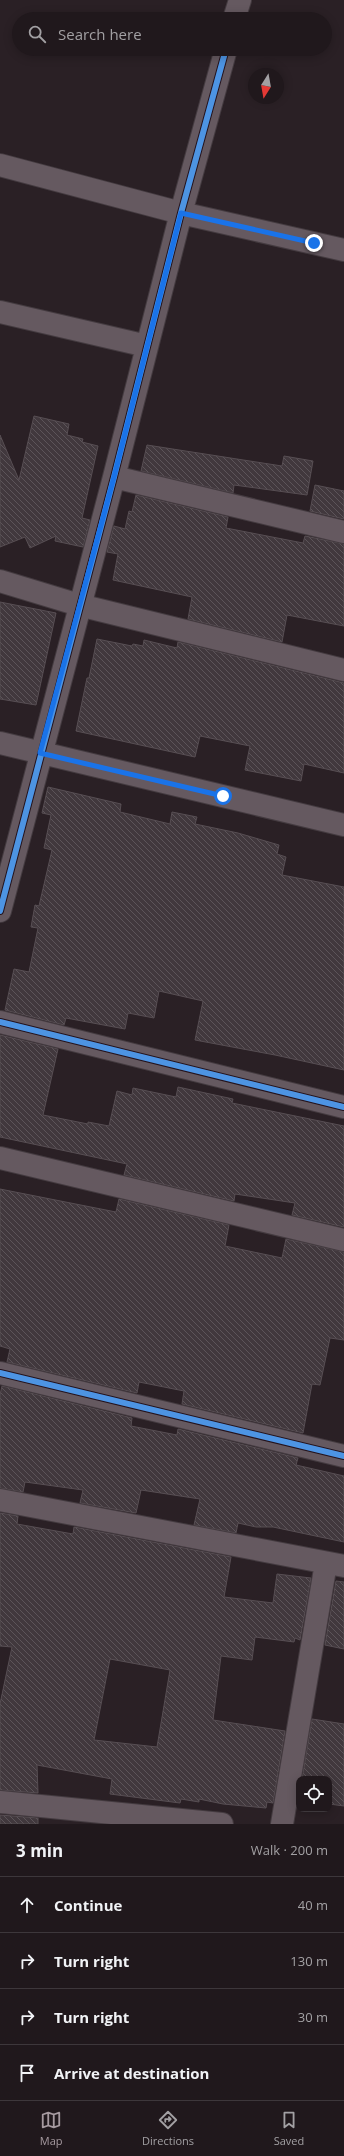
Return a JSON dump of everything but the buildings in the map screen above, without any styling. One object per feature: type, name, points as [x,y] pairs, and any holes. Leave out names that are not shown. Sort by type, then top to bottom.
[{"type":"street","points":[[236,12],[240,0]]},
{"type":"street","points":[[0,911],[40,753],[114,477],[181,213],[224,56]]},
{"type":"street","points":[[0,165],[181,213],[344,250]]},
{"type":"street","points":[[0,312],[147,346]]},
{"type":"street","points":[[114,477],[344,532]]},
{"type":"street","points":[[0,581],[80,606],[344,670]]},
{"type":"street","points":[[0,743],[344,826]]},
{"type":"street","points":[[0,1022],[344,1107]]},
{"type":"street","points":[[0,1158],[344,1240]]},
{"type":"street","points":[[0,1373],[344,1456]]},
{"type":"street","points":[[0,1500],[335,1565],[282,1824]]},
{"type":"street","points":[[0,1802],[222,1824]]},
{"type":"cycle path","points":[[0,911],[114,477],[181,213],[224,56]]},
{"type":"cycle path","points":[[0,1022],[344,1107]]},
{"type":"cycle path","points":[[0,1373],[344,1456]]},
{"type":"route","points":[[223,796],[40,753],[114,477],[181,213],[314,243]]}]
